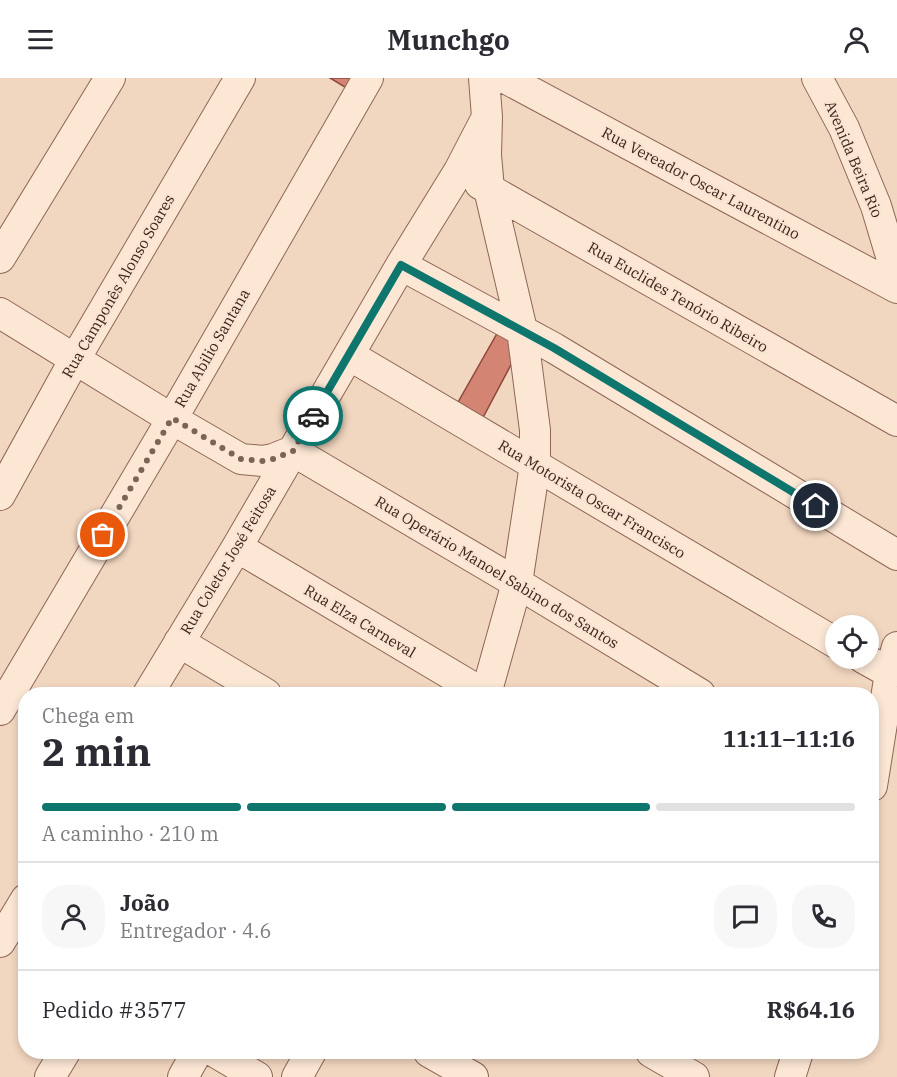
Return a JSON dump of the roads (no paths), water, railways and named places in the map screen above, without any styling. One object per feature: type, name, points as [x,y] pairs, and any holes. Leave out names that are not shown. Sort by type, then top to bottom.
[{"type":"street","points":[[0,258],[110,78]]},
{"type":"street","name":"Rua Camponês Alonso Soares","points":[[0,495],[75,359],[240,78]]},
{"type":"street","name":"Rua Abilio Santana","points":[[0,711],[368,78]]},
{"type":"street","points":[[484,78],[489,189],[522,330],[535,430],[535,465],[517,583],[487,687]]},
{"type":"street","name":"Rua Vereador Oscar Laurentino","points":[[505,78],[897,288]]},
{"type":"street","name":"Avenida Beira Rio","points":[[817,78],[844,128],[876,206],[897,276]]},
{"type":"street","name":"Rua Coletor José Feitosa","points":[[152,687],[237,547],[401,265],[459,171],[487,117]]},
{"type":"street","name":"Rua Euclides Tenório Ribeiro","points":[[459,171],[897,421]]},
{"type":"street","points":[[401,265],[564,354],[897,555]]},
{"type":"street","points":[[0,314],[241,459],[262,461],[293,451]]},
{"type":"street","name":"Rua Motorista Oscar Francisco","points":[[349,356],[825,636]]},
{"type":"street","name":"Rua Operário Manoel Sabino dos Santos","points":[[293,451],[688,687]]},
{"type":"street","name":"Rua Elza Carneval","points":[[237,547],[473,687]]},
{"type":"street","points":[[179,642],[254,687]]},
{"type":"street","points":[[879,659],[894,660],[879,746]]},
{"type":"street","points":[[8,932],[18,914]]},
{"type":"street","points":[[50,1077],[61,1059]]},
{"type":"street","points":[[183,1077],[193,1059]]},
{"type":"street","points":[[227,1059],[258,1077]]},
{"type":"street","points":[[297,1077],[307,1059]]},
{"type":"street","points":[[441,1059],[473,1077]]},
{"type":"street","points":[[663,1059],[694,1077]]},
{"type":"street","points":[[790,1077],[796,1059]]}]
